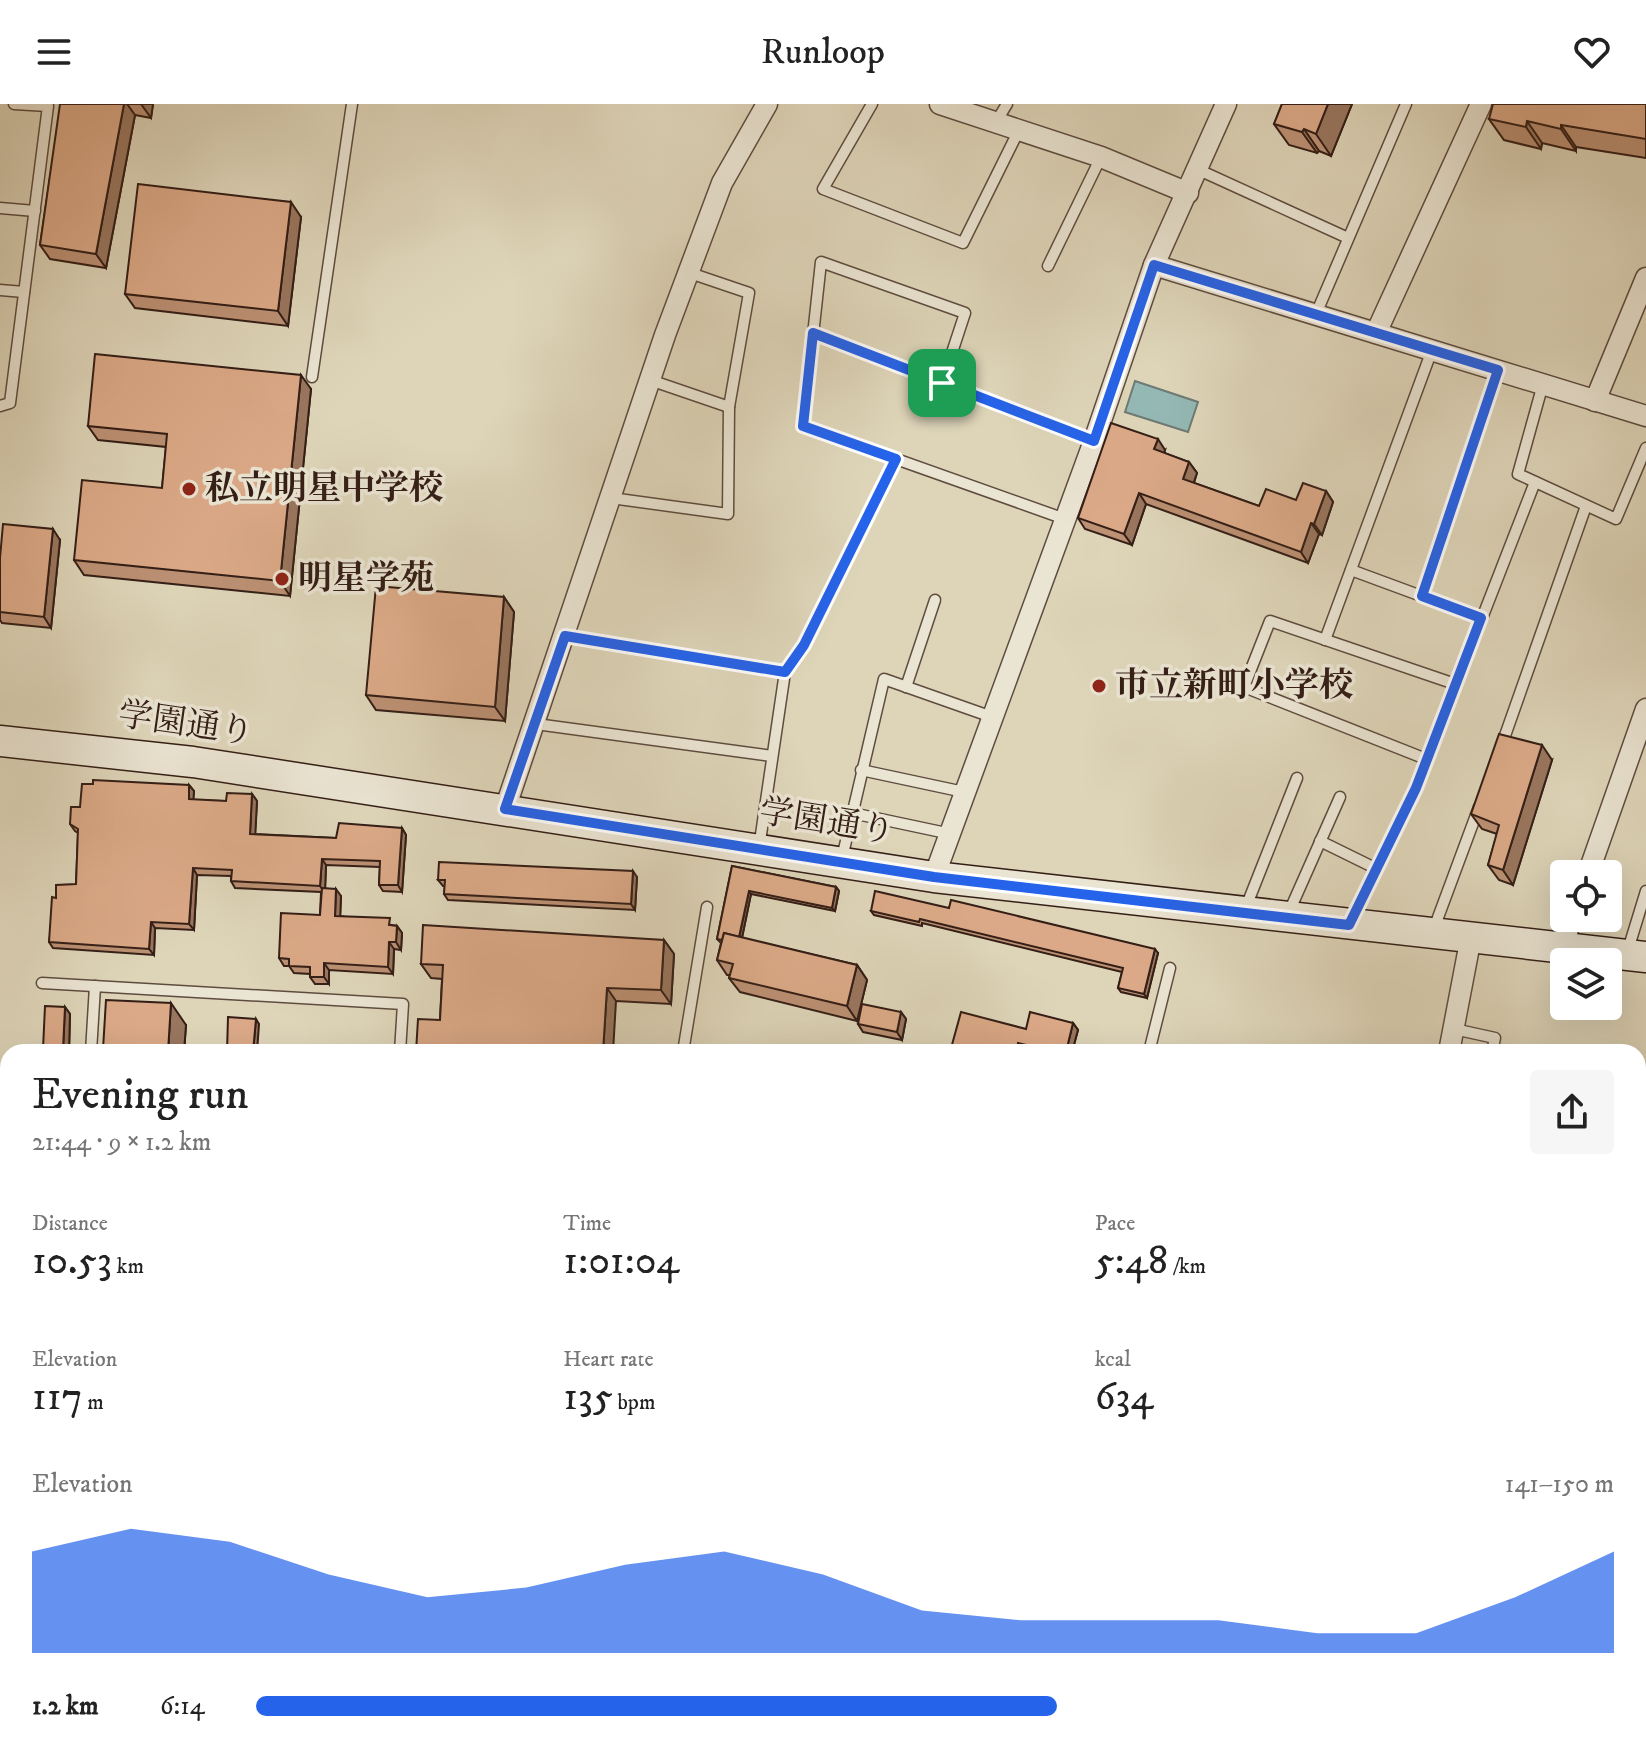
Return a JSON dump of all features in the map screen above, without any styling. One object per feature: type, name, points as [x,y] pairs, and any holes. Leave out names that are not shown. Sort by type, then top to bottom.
[{"type":"street","points":[[505,809],[650,380],[722,183],[767,104]]},
{"type":"street","points":[[940,104],[1001,113],[1019,130],[1101,157],[1188,193]]},
{"type":"street","points":[[934,877],[1094,441],[1154,265],[1226,104]]},
{"type":"street","points":[[1376,333],[1481,104]]},
{"type":"street","points":[[1154,265],[1646,416]]},
{"type":"street","points":[[1595,401],[1646,278]]},
{"type":"street","points":[[1593,860],[1646,709]]},
{"type":"street","name":"学園通り","points":[[0,741],[193,762],[934,877],[1636,956]]},
{"type":"street","points":[[1562,947],[1567,932]]},
{"type":"street","points":[[1451,1044],[1471,937]]},
{"type":"lane","points":[[0,406],[10,403],[48,106],[14,104]]},
{"type":"lane","points":[[312,377],[352,104]]},
{"type":"lane","points":[[872,104],[823,189],[963,243],[1019,130]]},
{"type":"lane","points":[[1316,314],[1406,104]]},
{"type":"lane","points":[[1048,266],[1101,157]]},
{"type":"lane","points":[[1199,170],[1348,238]]},
{"type":"lane","points":[[0,208],[35,211]]},
{"type":"lane","points":[[942,383],[965,313],[821,262],[803,426],[1065,519]]},
{"type":"lane","points":[[611,498],[728,514],[729,407],[749,293],[690,273]]},
{"type":"lane","points":[[0,290],[24,292]]},
{"type":"lane","points":[[813,333],[1094,441]]},
{"type":"lane","points":[[1325,640],[1432,350]]},
{"type":"lane","points":[[1422,596],[1498,370]]},
{"type":"lane","points":[[650,380],[729,407]]},
{"type":"lane","points":[[1543,384],[1518,474],[1616,519],[1646,448]]},
{"type":"lane","points":[[758,850],[785,672],[804,645],[896,459]]},
{"type":"lane","points":[[1349,925],[1426,759],[1535,482]]},
{"type":"lane","points":[[1498,756],[1586,506]]},
{"type":"lane","points":[[1351,570],[1481,618]]},
{"type":"lane","points":[[906,687],[935,600]]},
{"type":"lane","points":[[1426,759],[1244,687],[1270,621],[1455,684]]},
{"type":"lane","points":[[565,636],[785,672]]},
{"type":"lane","points":[[841,863],[884,679],[992,717]]},
{"type":"lane","points":[[536,724],[772,756]]},
{"type":"lane","points":[[861,770],[964,792]]},
{"type":"lane","points":[[1243,913],[1297,778]]},
{"type":"lane","points":[[1286,918],[1340,797]]},
{"type":"lane","points":[[1432,932],[1482,800]]},
{"type":"lane","points":[[852,813],[951,834]]},
{"type":"lane","points":[[1320,841],[1377,869]]},
{"type":"lane","points":[[1636,956],[1646,891]]},
{"type":"lane","points":[[684,1044],[707,907]]},
{"type":"lane","points":[[1151,1044],[1170,968]]},
{"type":"lane","points":[[42,983],[403,1004],[400,1044]]},
{"type":"lane","points":[[91,1044],[95,986]]},
{"type":"lane","points":[[1454,1029],[1495,1038],[1494,1044]]},
{"type":"water","points":[[1135,381],[1198,402],[1188,432],[1125,412]]},
{"type":"building","points":[[60,104],[124,104],[96,254],[40,245]]},
{"type":"building","points":[[1282,104],[1328,104],[1316,134],[1274,124]]},
{"type":"building","points":[[1493,104],[1646,104],[1646,139],[1561,125],[1561,129],[1527,121],[1526,127],[1489,119]]},
{"type":"building","points":[[138,184],[291,202],[278,311],[125,294]]},
{"type":"building","points":[[95,354],[301,375],[280,581],[74,560],[82,480],[162,488],[167,434],[88,426]]},
{"type":"building","points":[[1111,423],[1158,439],[1154,449],[1189,462],[1183,479],[1259,506],[1266,489],[1296,500],[1303,483],[1326,491],[1301,552],[1139,493],[1124,534],[1078,518]]},
{"type":"building","points":[[3,524],[53,529],[44,617],[0,612]]},
{"type":"building","points":[[376,586],[504,597],[495,707],[366,695]]},
{"type":"building","points":[[1499,734],[1542,745],[1503,870],[1488,865],[1499,825],[1471,814]]},
{"type":"building","points":[[93,780],[189,785],[189,799],[226,801],[227,793],[252,794],[250,834],[336,838],[339,823],[402,828],[398,885],[379,885],[380,861],[322,859],[320,886],[231,881],[232,870],[193,868],[189,924],[151,922],[149,949],[49,942],[52,897],[56,898],[56,885],[76,884],[78,829],[70,824],[71,807],[80,807],[82,784],[93,784]]},
{"type":"building","points":[[439,862],[633,871],[631,904],[444,894],[445,880],[438,880]]},
{"type":"building","points":[[732,866],[836,887],[832,908],[749,891],[739,937],[724,933],[722,940],[717,939]]},
{"type":"building","points":[[322,888],[336,889],[335,916],[390,918],[389,925],[397,926],[396,942],[389,942],[388,967],[324,963],[324,977],[310,977],[310,967],[289,966],[289,959],[279,958],[281,913],[320,915]]},
{"type":"building","points":[[875,891],[949,908],[951,900],[1155,949],[1144,994],[1118,988],[1123,968],[920,919],[919,922],[871,911]]},
{"type":"building","points":[[423,925],[664,940],[661,990],[607,988],[604,1044],[416,1044],[418,1019],[440,1020],[443,965],[421,964]]},
{"type":"building","points":[[724,933],[857,965],[847,1006],[729,978],[733,964],[717,960]]},
{"type":"building","points":[[106,1000],[171,1003],[168,1044],[103,1044]]},
{"type":"building","points":[[862,1004],[901,1012],[897,1032],[858,1024]]},
{"type":"building","points":[[45,1006],[65,1007],[63,1044],[43,1044]]},
{"type":"building","points":[[961,1012],[1026,1029],[1030,1012],[1073,1023],[1068,1044],[952,1044]]},
{"type":"building","points":[[228,1017],[256,1019],[254,1044],[227,1044]]},
{"type":"place","name":"私立明星中学校","points":[[189,489]]},
{"type":"place","name":"明星学苑","points":[[282,579]]},
{"type":"place","name":"市立新町小学校","points":[[1099,686]]},
{"type":"route","points":[[1154,265],[1498,370],[1422,596],[1481,618],[1416,788],[1349,925],[934,877],[505,809],[565,636],[785,672],[804,645],[896,459],[803,426],[813,333],[942,383],[1094,441],[1154,265]]}]
